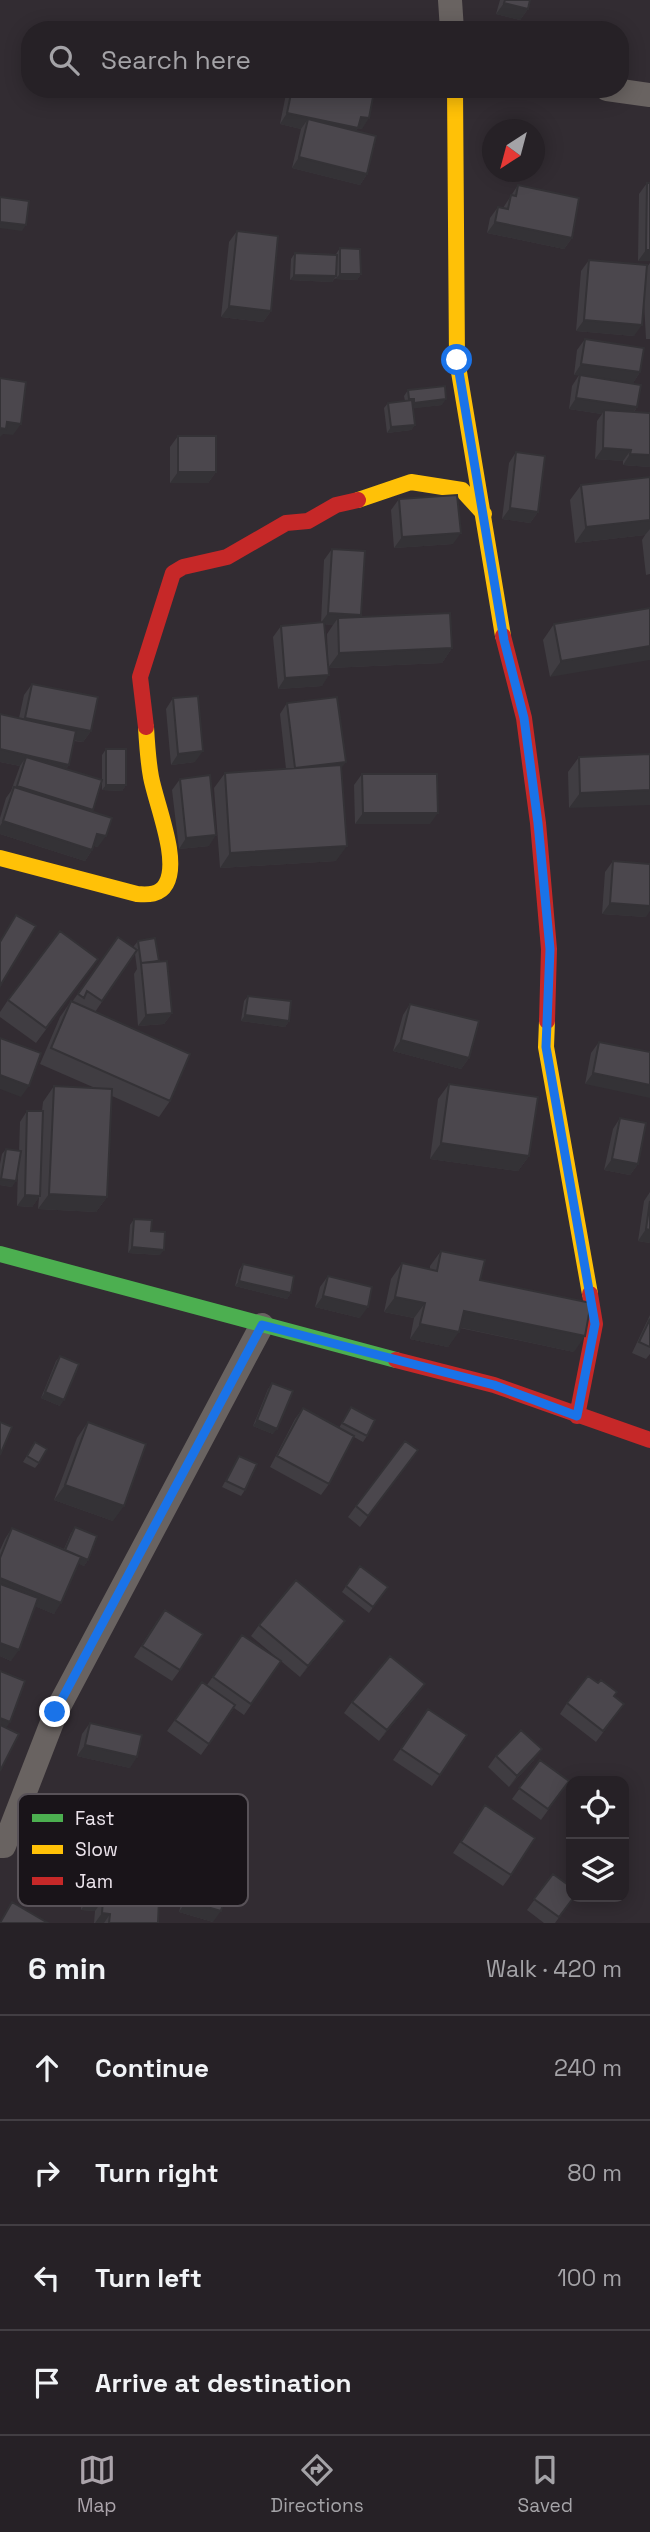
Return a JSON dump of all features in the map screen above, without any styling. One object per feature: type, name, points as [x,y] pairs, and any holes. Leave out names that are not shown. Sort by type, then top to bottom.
[{"type":"street","points":[[450,0],[451,21]]},
{"type":"street","points":[[629,92],[650,95]]},
{"type":"street","points":[[455,98],[457,360],[504,640],[526,731],[550,949],[546,1047],[595,1324],[577,1416]]},
{"type":"street","points":[[0,858],[137,894],[151,894],[162,890],[168,882],[171,859],[151,776],[140,677],[173,573],[183,567],[227,557],[286,523],[308,521],[336,505],[380,494],[411,482],[462,491],[484,514]]},
{"type":"street","points":[[0,1254],[494,1385],[650,1440]]},
{"type":"street","points":[[24,1794],[55,1712],[262,1325]]},
{"type":"street","points":[[0,1846],[4,1846],[18,1809]]},
{"type":"building","points":[[505,0],[530,0],[528,9],[504,3]]},
{"type":"building","points":[[290,98],[373,98],[369,118],[361,117],[358,128],[287,113]]},
{"type":"building","points":[[308,119],[376,136],[367,174],[299,157]]},
{"type":"building","points":[[647,183],[650,183],[650,250],[646,250]]},
{"type":"building","points":[[518,185],[579,198],[572,238],[495,222],[498,207],[508,209],[511,195],[516,196]]},
{"type":"building","points":[[0,197],[29,201],[26,225],[0,222]]},
{"type":"building","points":[[237,231],[278,236],[271,311],[229,306]]},
{"type":"building","points":[[340,248],[360,249],[361,274],[340,274]]},
{"type":"building","points":[[295,253],[337,255],[336,276],[294,275]]},
{"type":"building","points":[[589,260],[647,265],[642,325],[584,320]]},
{"type":"building","points":[[585,339],[644,348],[640,372],[581,364]]},
{"type":"building","points":[[580,375],[641,385],[637,407],[576,398]]},
{"type":"building","points":[[0,378],[26,382],[21,424],[7,422],[6,429],[0,428]]},
{"type":"building","points":[[445,386],[446,399],[414,403],[414,399],[409,399],[408,390]]},
{"type":"building","points":[[412,400],[415,425],[391,427],[388,403]]},
{"type":"building","points":[[604,410],[650,413],[650,455],[630,454],[631,450],[603,448]]},
{"type":"building","points":[[178,436],[216,436],[216,472],[178,472]]},
{"type":"building","points":[[516,452],[545,456],[538,512],[510,508]]},
{"type":"building","points":[[650,477],[650,520],[586,527],[581,485]]},
{"type":"building","points":[[457,495],[461,533],[402,537],[399,499]]},
{"type":"building","points":[[332,549],[365,551],[361,615],[328,613]]},
{"type":"building","points":[[650,608],[650,646],[561,661],[554,624]]},
{"type":"building","points":[[450,613],[452,648],[339,653],[338,618]]},
{"type":"building","points":[[324,622],[329,675],[285,678],[281,626]]},
{"type":"building","points":[[32,684],[98,697],[91,731],[25,718]]},
{"type":"building","points":[[198,696],[203,751],[178,754],[173,698]]},
{"type":"building","points":[[337,697],[346,762],[295,768],[287,703]]},
{"type":"building","points":[[0,714],[76,731],[69,765],[0,749]]},
{"type":"building","points":[[106,749],[126,749],[126,785],[106,785]]},
{"type":"building","points":[[650,754],[650,790],[580,793],[579,757]]},
{"type":"building","points":[[26,757],[102,780],[93,810],[17,786]]},
{"type":"building","points":[[341,765],[347,846],[230,853],[225,773]]},
{"type":"building","points":[[362,774],[437,774],[438,813],[363,813]]},
{"type":"building","points":[[210,775],[216,835],[186,838],[180,779]]},
{"type":"building","points":[[14,787],[112,818],[106,836],[97,834],[92,850],[3,821]]},
{"type":"building","points":[[613,861],[650,864],[650,906],[610,903]]},
{"type":"building","points":[[16,915],[36,926],[0,986],[0,942]]},
{"type":"building","points":[[60,931],[98,959],[46,1028],[8,1000]]},
{"type":"building","points":[[118,937],[137,950],[102,1001],[87,991],[84,998],[78,994]]},
{"type":"building","points":[[155,938],[159,961],[141,963],[138,941]]},
{"type":"building","points":[[167,961],[172,1013],[146,1015],[141,963]]},
{"type":"building","points":[[248,996],[291,1001],[289,1021],[245,1015]]},
{"type":"building","points":[[71,1001],[190,1054],[170,1101],[51,1048]]},
{"type":"building","points":[[410,1004],[479,1021],[469,1058],[401,1040]]},
{"type":"building","points":[[0,1038],[41,1053],[29,1086],[0,1075]]},
{"type":"building","points":[[599,1042],[650,1052],[650,1085],[593,1073]]},
{"type":"building","points":[[449,1084],[538,1097],[529,1156],[441,1143]]},
{"type":"building","points":[[54,1086],[112,1089],[107,1197],[49,1194]]},
{"type":"building","points":[[27,1111],[43,1111],[40,1196],[25,1195]]},
{"type":"building","points":[[620,1118],[646,1123],[638,1164],[612,1159]]},
{"type":"building","points":[[6,1149],[21,1151],[16,1181],[1,1179]]},
{"type":"building","points":[[650,1201],[650,1230],[646,1229]]},
{"type":"building","points":[[134,1219],[152,1220],[151,1231],[165,1232],[164,1250],[132,1247]]},
{"type":"building","points":[[441,1251],[485,1260],[480,1280],[591,1303],[585,1336],[464,1311],[459,1332],[420,1324],[425,1303],[395,1297],[402,1263],[437,1271]]},
{"type":"building","points":[[243,1264],[294,1276],[291,1293],[239,1281]]},
{"type":"building","points":[[328,1276],[372,1287],[368,1307],[323,1296]]},
{"type":"building","points":[[650,1319],[650,1347],[639,1342]]},
{"type":"building","points":[[60,1356],[79,1364],[64,1400],[45,1392]]},
{"type":"building","points":[[272,1383],[293,1391],[277,1429],[257,1420]]},
{"type":"building","points":[[351,1407],[375,1420],[367,1436],[342,1423]]},
{"type":"building","points":[[303,1408],[354,1436],[329,1484],[277,1456]]},
{"type":"building","points":[[0,1422],[12,1427],[0,1455]]},
{"type":"building","points":[[88,1422],[146,1444],[124,1506],[65,1485]]},
{"type":"building","points":[[405,1441],[418,1450],[368,1516],[356,1506]]},
{"type":"building","points":[[35,1442],[47,1449],[39,1463],[27,1456]]},
{"type":"building","points":[[239,1456],[257,1464],[245,1490],[226,1481]]},
{"type":"building","points":[[75,1527],[97,1536],[88,1560],[65,1550]]},
{"type":"building","points":[[12,1528],[81,1557],[61,1603],[0,1578],[0,1558]]},
{"type":"building","points":[[360,1566],[388,1587],[373,1607],[346,1586]]},
{"type":"building","points":[[296,1580],[345,1621],[308,1666],[259,1625]]},
{"type":"building","points":[[0,1584],[38,1598],[19,1650],[0,1643]]},
{"type":"building","points":[[165,1610],[203,1634],[180,1670],[142,1646]]},
{"type":"building","points":[[242,1635],[281,1661],[251,1704],[213,1677]]},
{"type":"building","points":[[390,1656],[425,1684],[387,1730],[352,1702]]},
{"type":"building","points":[[0,1671],[25,1681],[10,1722],[0,1718]]},
{"type":"building","points":[[588,1676],[598,1683],[601,1680],[617,1692],[614,1696],[624,1704],[603,1731],[567,1703]]},
{"type":"building","points":[[202,1682],[235,1705],[209,1744],[175,1720]]},
{"type":"building","points":[[428,1709],[467,1735],[440,1775],[401,1749]]},
{"type":"building","points":[[90,1723],[142,1735],[137,1757],[85,1745]]},
{"type":"building","points":[[0,1725],[19,1734],[0,1771]]},
{"type":"building","points":[[521,1730],[542,1749],[517,1776],[496,1756]]},
{"type":"building","points":[[540,1760],[566,1779],[566,1785],[548,1809],[519,1788]]},
{"type":"building","points":[[485,1805],[535,1838],[511,1875],[461,1842]]},
{"type":"building","points":[[553,1874],[566,1883],[566,1902],[570,1902],[559,1917],[534,1899]]},
{"type":"building","points":[[12,1902],[48,1923],[0,1923]]},
{"type":"building","points":[[103,1906],[159,1906],[158,1923],[109,1923],[110,1914],[102,1913]]},
{"type":"building","points":[[204,1906],[222,1906],[221,1911]]},
{"type":"traffic: fast","points":[[0,1254],[396,1360]]},
{"type":"traffic: slow","points":[[455,98],[457,360],[503,636]]},
{"type":"traffic: slow","points":[[358,500],[411,482],[462,490],[484,514]]},
{"type":"traffic: slow","points":[[0,858],[137,894],[160,890],[170,874],[169,847],[151,777],[146,727]]},
{"type":"traffic: slow","points":[[547,1021],[546,1047],[590,1294]]},
{"type":"traffic: jam","points":[[146,727],[140,677],[173,573],[183,567],[227,557],[286,523],[308,521],[336,505],[358,500]]},
{"type":"traffic: jam","points":[[503,636],[524,718],[538,823],[549,949],[547,1021]]},
{"type":"traffic: jam","points":[[577,1416],[595,1324],[590,1294]]},
{"type":"traffic: jam","points":[[396,1360],[494,1385],[650,1440]]},
{"type":"route","points":[[55,1712],[262,1325],[494,1385],[577,1416],[595,1324],[546,1047],[550,949],[538,823],[524,718],[504,640],[457,360]]}]
